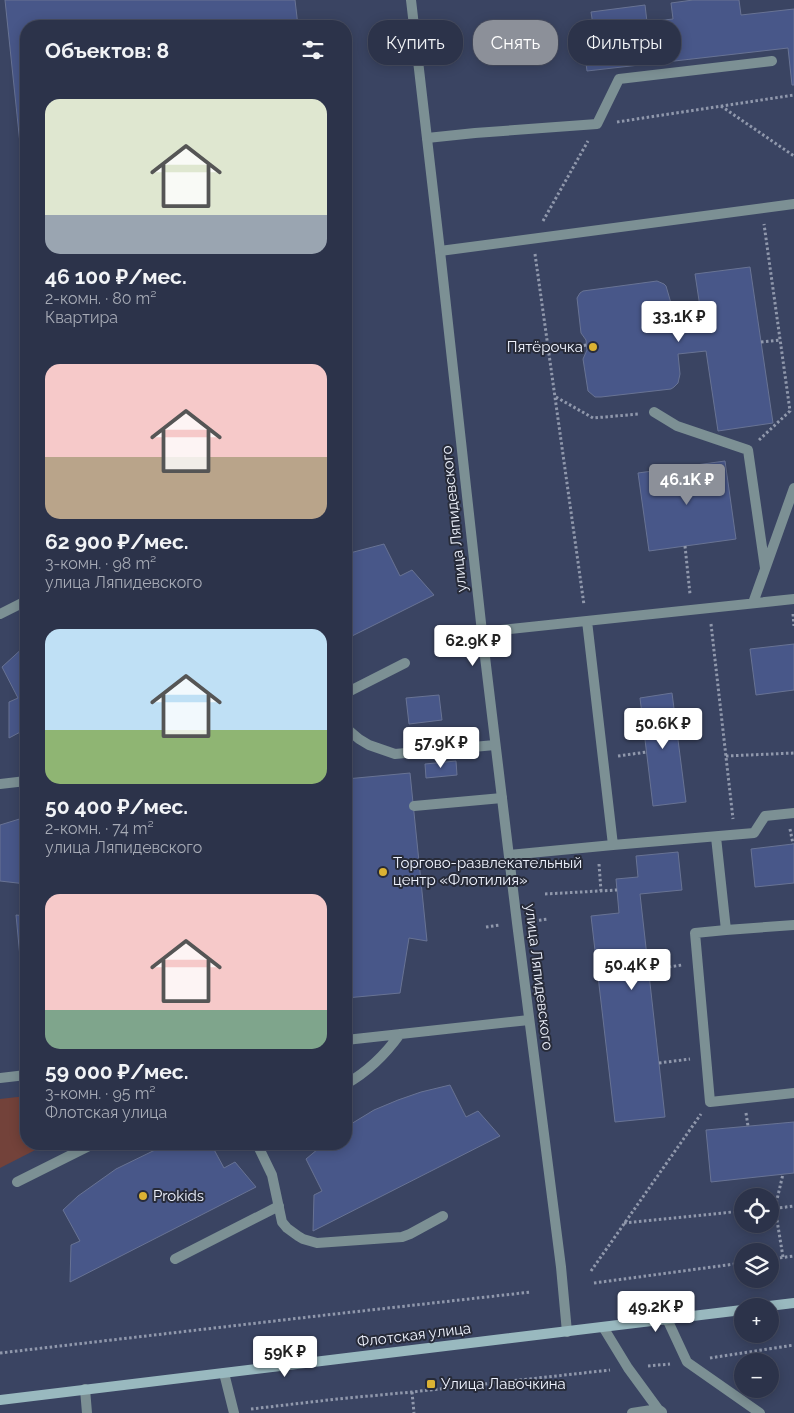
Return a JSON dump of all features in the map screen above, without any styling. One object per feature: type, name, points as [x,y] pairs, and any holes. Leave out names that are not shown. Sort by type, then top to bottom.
[{"type":"main road","points":[[779,1305],[794,1303]]},
{"type":"main road","name":"Флотская улица","points":[[0,1400],[734,1311]]},
{"type":"street","name":"улица Ляпидевского","points":[[411,0],[495,745],[561,1267],[566,1332]]},
{"type":"street","points":[[427,138],[597,124],[619,79],[772,61]]},
{"type":"street","points":[[440,251],[794,204]]},
{"type":"street","points":[[654,412],[677,426],[748,450],[765,568]]},
{"type":"street","points":[[753,603],[794,488]]},
{"type":"street","points":[[482,632],[794,599]]},
{"type":"street","points":[[0,614],[20,603]]},
{"type":"street","points":[[587,621],[612,844]]},
{"type":"street","points":[[352,690],[405,663]]},
{"type":"street","points":[[352,733],[369,745],[395,754],[495,745]]},
{"type":"street","points":[[0,784],[20,782]]},
{"type":"street","points":[[414,806],[502,798]]},
{"type":"street","points":[[509,855],[612,844],[754,833],[765,816],[794,813]]},
{"type":"street","points":[[716,837],[726,930]]},
{"type":"street","points":[[794,925],[695,932],[710,1102],[794,1093]]},
{"type":"street","points":[[352,1039],[529,1020]]},
{"type":"street","points":[[352,1081],[372,1067],[388,1051],[400,1034]]},
{"type":"street","points":[[0,1078],[20,1076]]},
{"type":"street","points":[[17,1182],[80,1150]]},
{"type":"street","points":[[260,1150],[272,1175],[282,1222],[287,1228],[304,1239],[317,1243],[402,1237],[443,1216]]},
{"type":"street","points":[[176,1259],[279,1206]]},
{"type":"street","points":[[667,1319],[687,1362],[760,1413]]},
{"type":"street","points":[[603,1327],[628,1368],[661,1411]]},
{"type":"street","points":[[224,1373],[234,1412]]},
{"type":"street","points":[[85,1389],[87,1413]]},
{"type":"street","points":[[632,1413],[661,1411]]},
{"type":"path","points":[[587,621],[533,239],[597,124],[794,95]]},
{"type":"path","points":[[720,106],[794,156]]},
{"type":"path","points":[[748,450],[790,411],[761,208]]},
{"type":"path","points":[[761,342],[780,340]]},
{"type":"path","points":[[549,350],[586,345]]},
{"type":"path","points":[[555,396],[593,418],[654,412]]},
{"type":"path","points":[[685,546],[688,581]]},
{"type":"path","points":[[709,608],[735,835]]},
{"type":"path","points":[[602,759],[647,752]]},
{"type":"path","points":[[726,756],[794,753]]},
{"type":"path","points":[[598,846],[601,890]]},
{"type":"path","points":[[545,894],[617,890]]},
{"type":"path","points":[[649,970],[697,963]]},
{"type":"path","points":[[659,1063],[706,1056]]},
{"type":"path","points":[[590,1271],[710,1102]]},
{"type":"path","points":[[778,1188],[783,1174]]},
{"type":"path","points":[[779,1207],[794,1206]]},
{"type":"path","points":[[624,1223],[734,1213]]},
{"type":"path","points":[[778,1233],[783,1257]]},
{"type":"path","points":[[779,1258],[794,1256]]},
{"type":"path","points":[[594,1283],[734,1264]]},
{"type":"path","points":[[0,1353],[531,1292]]},
{"type":"path","points":[[234,1412],[337,1399],[687,1362],[794,1345]]},
{"type":"path","points":[[412,1392],[414,1413]]},
{"type":"shaded area","points":[[20,1097],[20,1150],[35,1150],[0,1168],[0,1099]]},
{"type":"building","points":[[5,0],[295,0],[297,20],[20,20],[20,144]]},
{"type":"building","points":[[693,0],[739,0],[741,15],[794,9],[794,85],[792,85],[788,48],[681,60],[681,20],[664,20],[673,19],[671,3]]},
{"type":"building","points":[[645,5],[647,20],[592,20],[591,12]]},
{"type":"building","points":[[586,65],[639,65],[587,71]]},
{"type":"building","points":[[750,267],[773,423],[718,431],[706,351],[678,354],[680,374],[678,383],[671,389],[601,397],[595,397],[588,391],[583,359],[587,350],[586,340],[581,333],[577,298],[580,293],[583,291],[657,281],[666,286],[673,310],[700,307],[695,274]]},
{"type":"building","points":[[725,461],[736,539],[649,551],[638,473]]},
{"type":"building","points":[[384,544],[400,576],[412,570],[434,595],[352,636],[352,552]]},
{"type":"building","points":[[794,644],[794,690],[756,695],[750,649]]},
{"type":"building","points":[[20,650],[20,732],[9,738],[9,702],[18,698],[2,667]]},
{"type":"building","points":[[672,693],[686,802],[653,806],[640,698]]},
{"type":"building","points":[[439,695],[442,720],[409,724],[406,698]]},
{"type":"building","points":[[456,761],[457,775],[426,778],[425,764]]},
{"type":"building","name":"Торгово-развлекательный центр «Флотилия»","points":[[410,773],[427,941],[409,938],[400,993],[352,997],[352,778]]},
{"type":"building","points":[[20,819],[20,883],[0,881],[0,825]]},
{"type":"building","points":[[794,844],[794,883],[755,887],[751,849]]},
{"type":"building","points":[[678,852],[682,890],[640,894],[665,1117],[615,1122],[591,916],[619,913],[616,879],[638,877],[636,856]]},
{"type":"building","points":[[16,915],[20,915],[20,957]]},
{"type":"building","points":[[450,1085],[466,1117],[478,1111],[500,1136],[313,1231],[314,1195],[322,1191],[306,1159],[317,1150],[352,1150],[352,1123],[374,1110],[421,1092]]},
{"type":"building","points":[[794,1122],[794,1173],[711,1182],[706,1130]]},
{"type":"building","points":[[155,1150],[214,1150],[224,1168],[235,1162],[256,1187],[70,1282],[71,1245],[80,1241],[63,1210],[78,1196],[116,1169]]},
{"type":"place","name":"Пятёрочка","points":[[593,347]]},
{"type":"place","name":"Торгово-развлекательный центр «Флотилия»","points":[[383,872]]},
{"type":"place","name":"Prokids","points":[[143,1196]]},
{"type":"place","name":"Улица Лавочкина","points":[[431,1384]]}]
